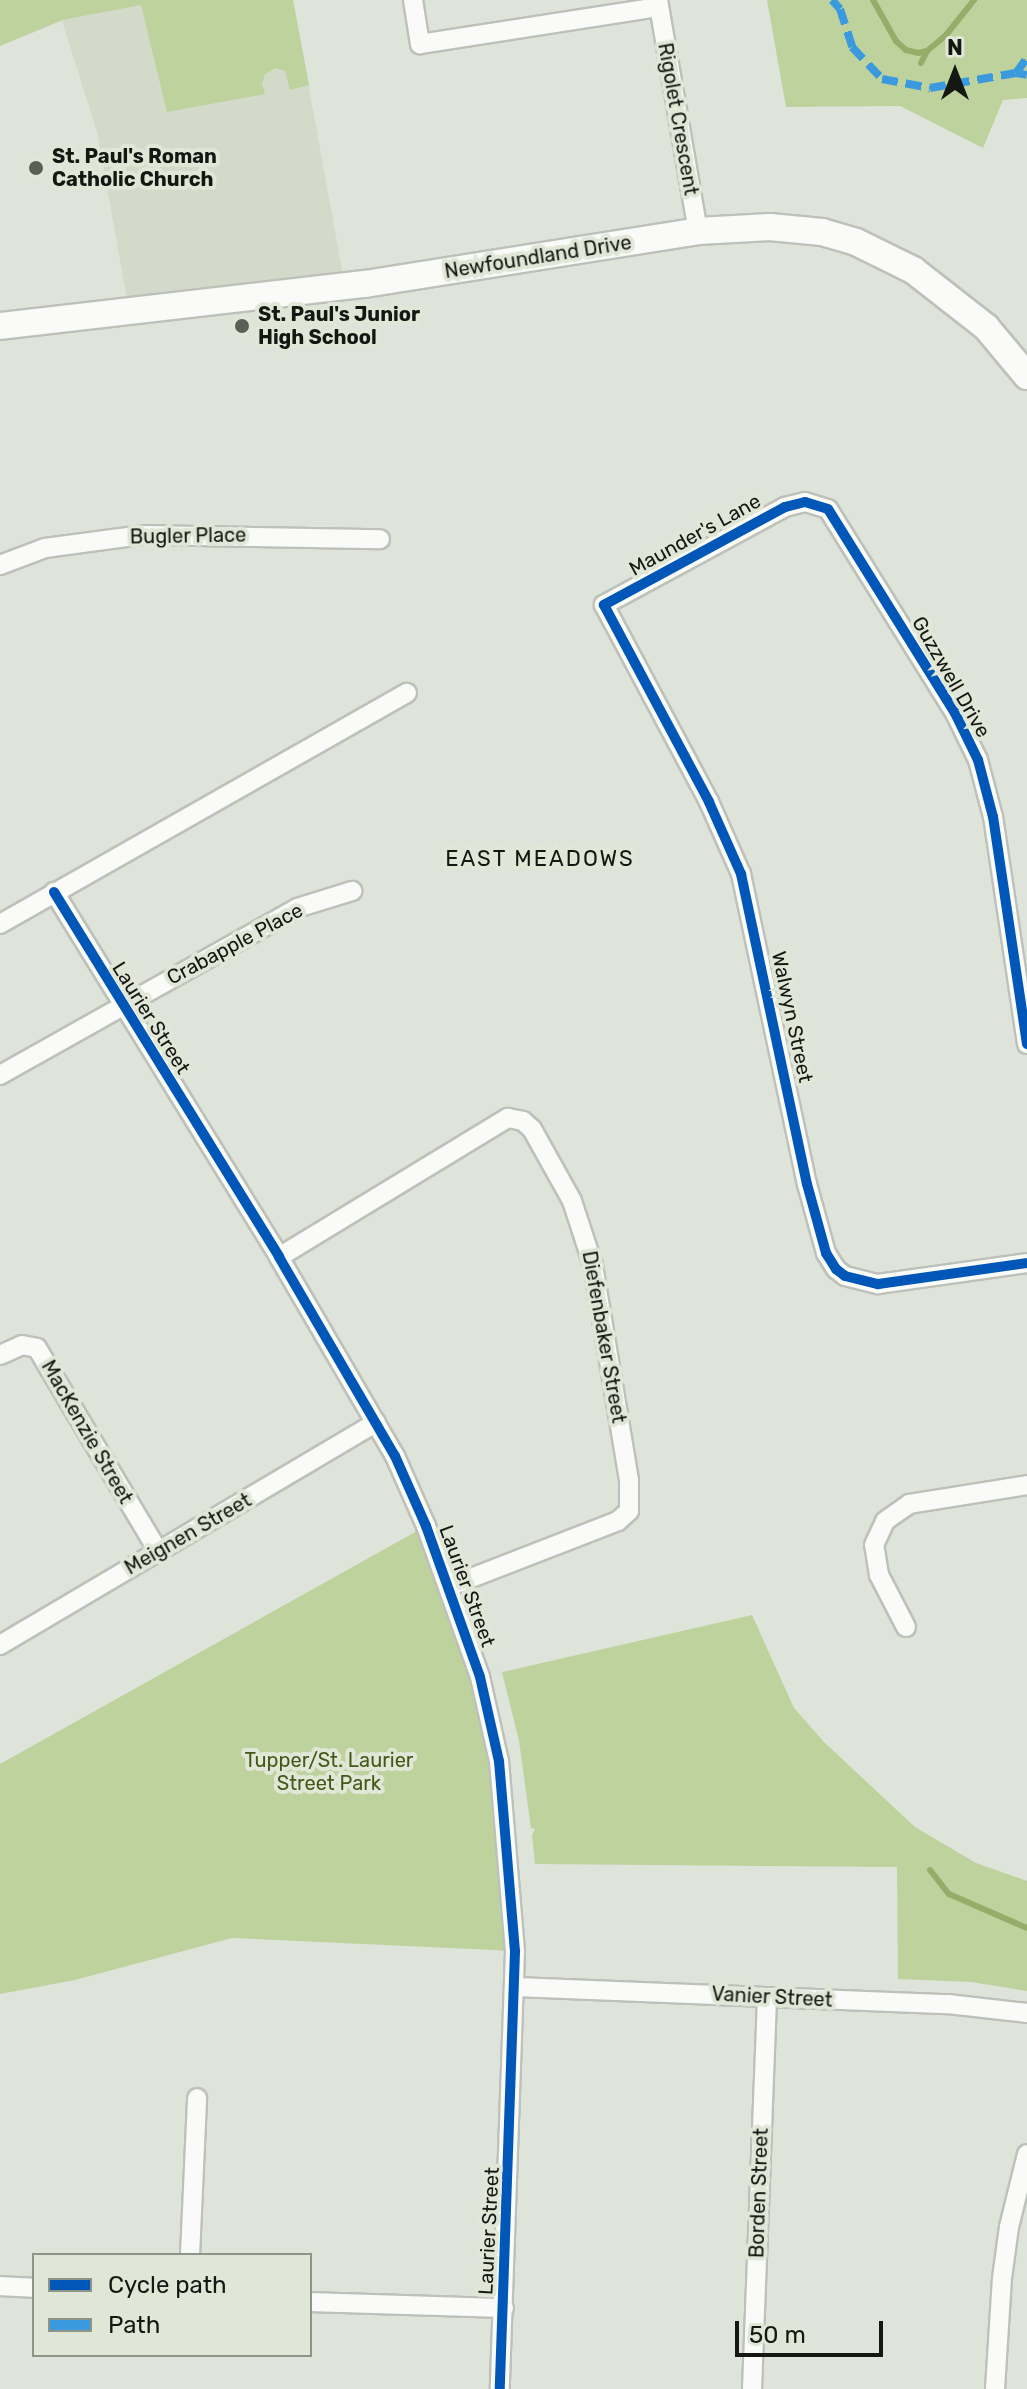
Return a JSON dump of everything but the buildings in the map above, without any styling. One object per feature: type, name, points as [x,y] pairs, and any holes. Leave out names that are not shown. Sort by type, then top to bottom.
[{"type":"street","name":"Rigolet Crescent","points":[[413,0],[420,44],[658,3],[698,231]]},
{"type":"street","name":"Newfoundland Drive","points":[[0,326],[355,285],[698,231],[770,227],[822,232],[856,242],[938,287],[986,327],[1027,376]]},
{"type":"street","name":"Maunder's Lane","points":[[604,605],[767,515],[805,502]]},
{"type":"street","name":"Guzzwell Drive","points":[[805,502],[828,509],[842,529],[955,713],[978,760],[993,817],[1027,1044]]},
{"type":"street","name":"Bugler Place","points":[[0,565],[45,548],[143,535],[380,539]]},
{"type":"street","name":"Walwyn Street","points":[[604,605],[709,802],[741,874],[807,1184],[826,1253],[836,1269],[845,1276],[878,1284],[1027,1263]]},
{"type":"street","points":[[0,924],[407,693]]},
{"type":"street","name":"Crabapple Place","points":[[0,1075],[297,908],[352,891]]},
{"type":"street","name":"Laurier Street","points":[[54,892],[121,1006],[279,1257],[376,1423],[411,1491],[480,1677],[499,1761],[516,1987],[500,2389]]},
{"type":"street","name":"Diefenbaker Street","points":[[279,1257],[508,1118],[523,1121],[532,1129],[572,1201],[593,1265],[629,1481],[629,1511],[618,1521],[448,1587]]},
{"type":"street","name":"MacKenzie Street","points":[[0,1355],[22,1345],[37,1348],[158,1551]]},
{"type":"street","name":"Meignen Street","points":[[0,1645],[376,1423]]},
{"type":"street","points":[[906,1627],[879,1575],[874,1545],[885,1521],[909,1504],[1027,1485]]},
{"type":"street","name":"Vanier Street","points":[[516,1987],[948,2004],[1027,2013]]},
{"type":"street","name":"Borden Street","points":[[752,2389],[767,1997]]},
{"type":"street","points":[[190,2253],[197,2098]]},
{"type":"street","points":[[995,2389],[1002,2278],[1009,2227],[1027,2154]]},
{"type":"street","points":[[0,2286],[32,2288]]},
{"type":"street","points":[[312,2302],[504,2308]]},
{"type":"shaded area","points":[[0,0],[293,0],[345,286],[129,310],[97,132],[62,21],[0,46]]},
{"type":"green space","points":[[0,0],[293,0],[309,85],[290,90],[285,71],[276,68],[265,74],[262,84],[265,94],[167,112],[141,5],[62,20],[0,46]]},
{"type":"green space","points":[[767,0],[1027,0],[1027,98],[1003,100],[983,148],[900,106],[786,107]]},
{"type":"green space","name":"Tupper/St. Laurier Street Park","points":[[426,1526],[480,1677],[515,1951],[232,1938],[75,1980],[0,1994],[0,1764]]},
{"type":"green space","points":[[752,1615],[794,1708],[824,1742],[915,1827],[976,1863],[1027,1881],[1027,1991],[971,1982],[898,1979],[897,1867],[535,1864],[532,1835],[535,1829],[531,1828],[519,1741],[502,1672]]},
{"type":"waterway","points":[[873,0],[896,41],[906,50],[918,53],[927,51],[946,35],[974,0]]},
{"type":"waterway","points":[[921,63],[927,51]]},
{"type":"waterway","points":[[930,1870],[949,1894],[1027,1928]]},
{"type":"marked path","points":[[832,0],[840,9],[852,47],[882,79],[930,88],[1016,73],[1027,75]]},
{"type":"marked path","points":[[1016,73],[1027,58]]},
{"type":"cycle path","points":[[1027,1044],[993,817],[978,760],[955,713],[828,509],[805,502],[785,507],[604,605],[709,802],[741,874],[807,1184],[826,1253],[836,1269],[845,1276],[878,1284],[1027,1263]]},
{"type":"cycle path","points":[[54,892],[279,1257],[395,1456],[426,1526],[480,1677],[499,1761],[515,1951],[500,2389]]},
{"type":"place","name":"St. Paul's Roman Catholic Church","points":[[36,168]]},
{"type":"place","name":"St. Paul's Junior High School","points":[[242,326]]},
{"type":"district","name":"EAST MEADOWS","points":[[540,859]]}]
